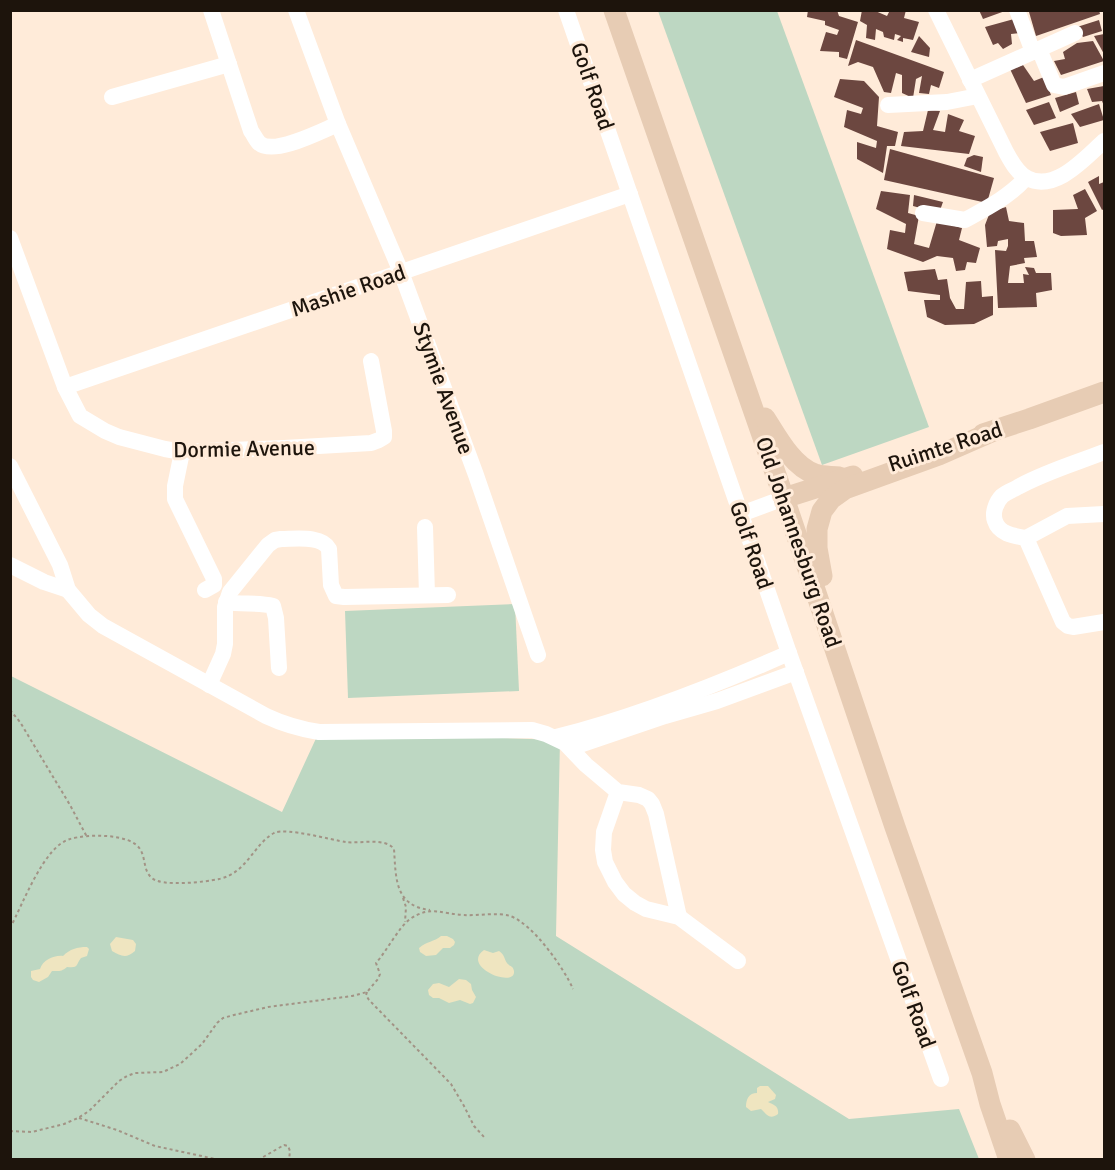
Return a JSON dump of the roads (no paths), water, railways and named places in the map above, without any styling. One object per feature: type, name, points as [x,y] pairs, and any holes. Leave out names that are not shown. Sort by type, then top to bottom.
[{"type":"main road","name":"Old Johannesburg Road","points":[[614,10],[982,1073],[1009,1160]]},
{"type":"main road","name":"Ruimte Road","points":[[784,498],[996,430],[1104,392]]},
{"type":"main road","points":[[748,393],[793,458],[803,468],[816,475],[846,478]]},
{"type":"main road","points":[[839,661],[835,618],[817,548],[817,529],[822,511],[831,499],[845,489],[939,455],[996,430]]},
{"type":"main road","name":"Old Johannesburg Road","points":[[982,1073],[1024,1160]]},
{"type":"street","points":[[211,10],[251,131],[260,143],[270,148],[283,146],[338,124]]},
{"type":"street","name":"Stymie Avenue","points":[[296,10],[338,124],[402,272],[476,475],[538,655]]},
{"type":"street","name":"Golf Road","points":[[566,10],[789,653],[941,1079]]},
{"type":"street","points":[[936,10],[1006,152],[1022,174],[1038,181],[1055,180],[1104,141]]},
{"type":"street","points":[[1017,10],[1054,85],[1064,87],[1104,74]]},
{"type":"street","points":[[970,80],[1075,33]]},
{"type":"street","points":[[112,97],[229,64]]},
{"type":"street","points":[[888,105],[947,102],[978,96]]},
{"type":"street","points":[[923,213],[965,220],[1017,188],[1022,174]]},
{"type":"street","name":"Mashie Road","points":[[66,387],[630,194]]},
{"type":"street","name":"Dormie Avenue","points":[[10,238],[66,387],[80,416],[119,437],[182,452],[371,443],[384,436],[371,361]]},
{"type":"street","points":[[182,452],[174,486],[175,499],[214,579],[214,585],[205,590]]},
{"type":"street","points":[[1104,452],[1028,481],[1004,495],[997,502],[993,516],[1001,531],[1026,538],[1067,516],[1104,513]]},
{"type":"street","points":[[10,466],[60,565],[68,590],[88,615],[103,626],[209,686],[286,725],[319,732],[532,730],[556,737],[618,792],[645,797],[652,804],[680,917]]},
{"type":"street","points":[[741,514],[784,498]]},
{"type":"street","points":[[425,527],[427,595]]},
{"type":"street","points":[[1026,538],[1063,621],[1073,627],[1104,622]]},
{"type":"street","points":[[209,686],[223,654],[225,607],[230,591],[268,545],[275,540],[318,540],[327,544],[330,549],[331,585],[336,596],[448,595]]},
{"type":"street","points":[[10,565],[44,582],[68,590]]},
{"type":"street","points":[[44,582],[60,565]]},
{"type":"street","points":[[226,602],[273,606],[276,618],[279,668]]},
{"type":"street","points":[[556,737],[660,705],[789,653]]},
{"type":"street","points":[[571,748],[717,701],[796,672]]},
{"type":"street","points":[[618,792],[604,832],[603,850],[610,874],[624,894],[646,909],[680,917],[738,961]]}]
